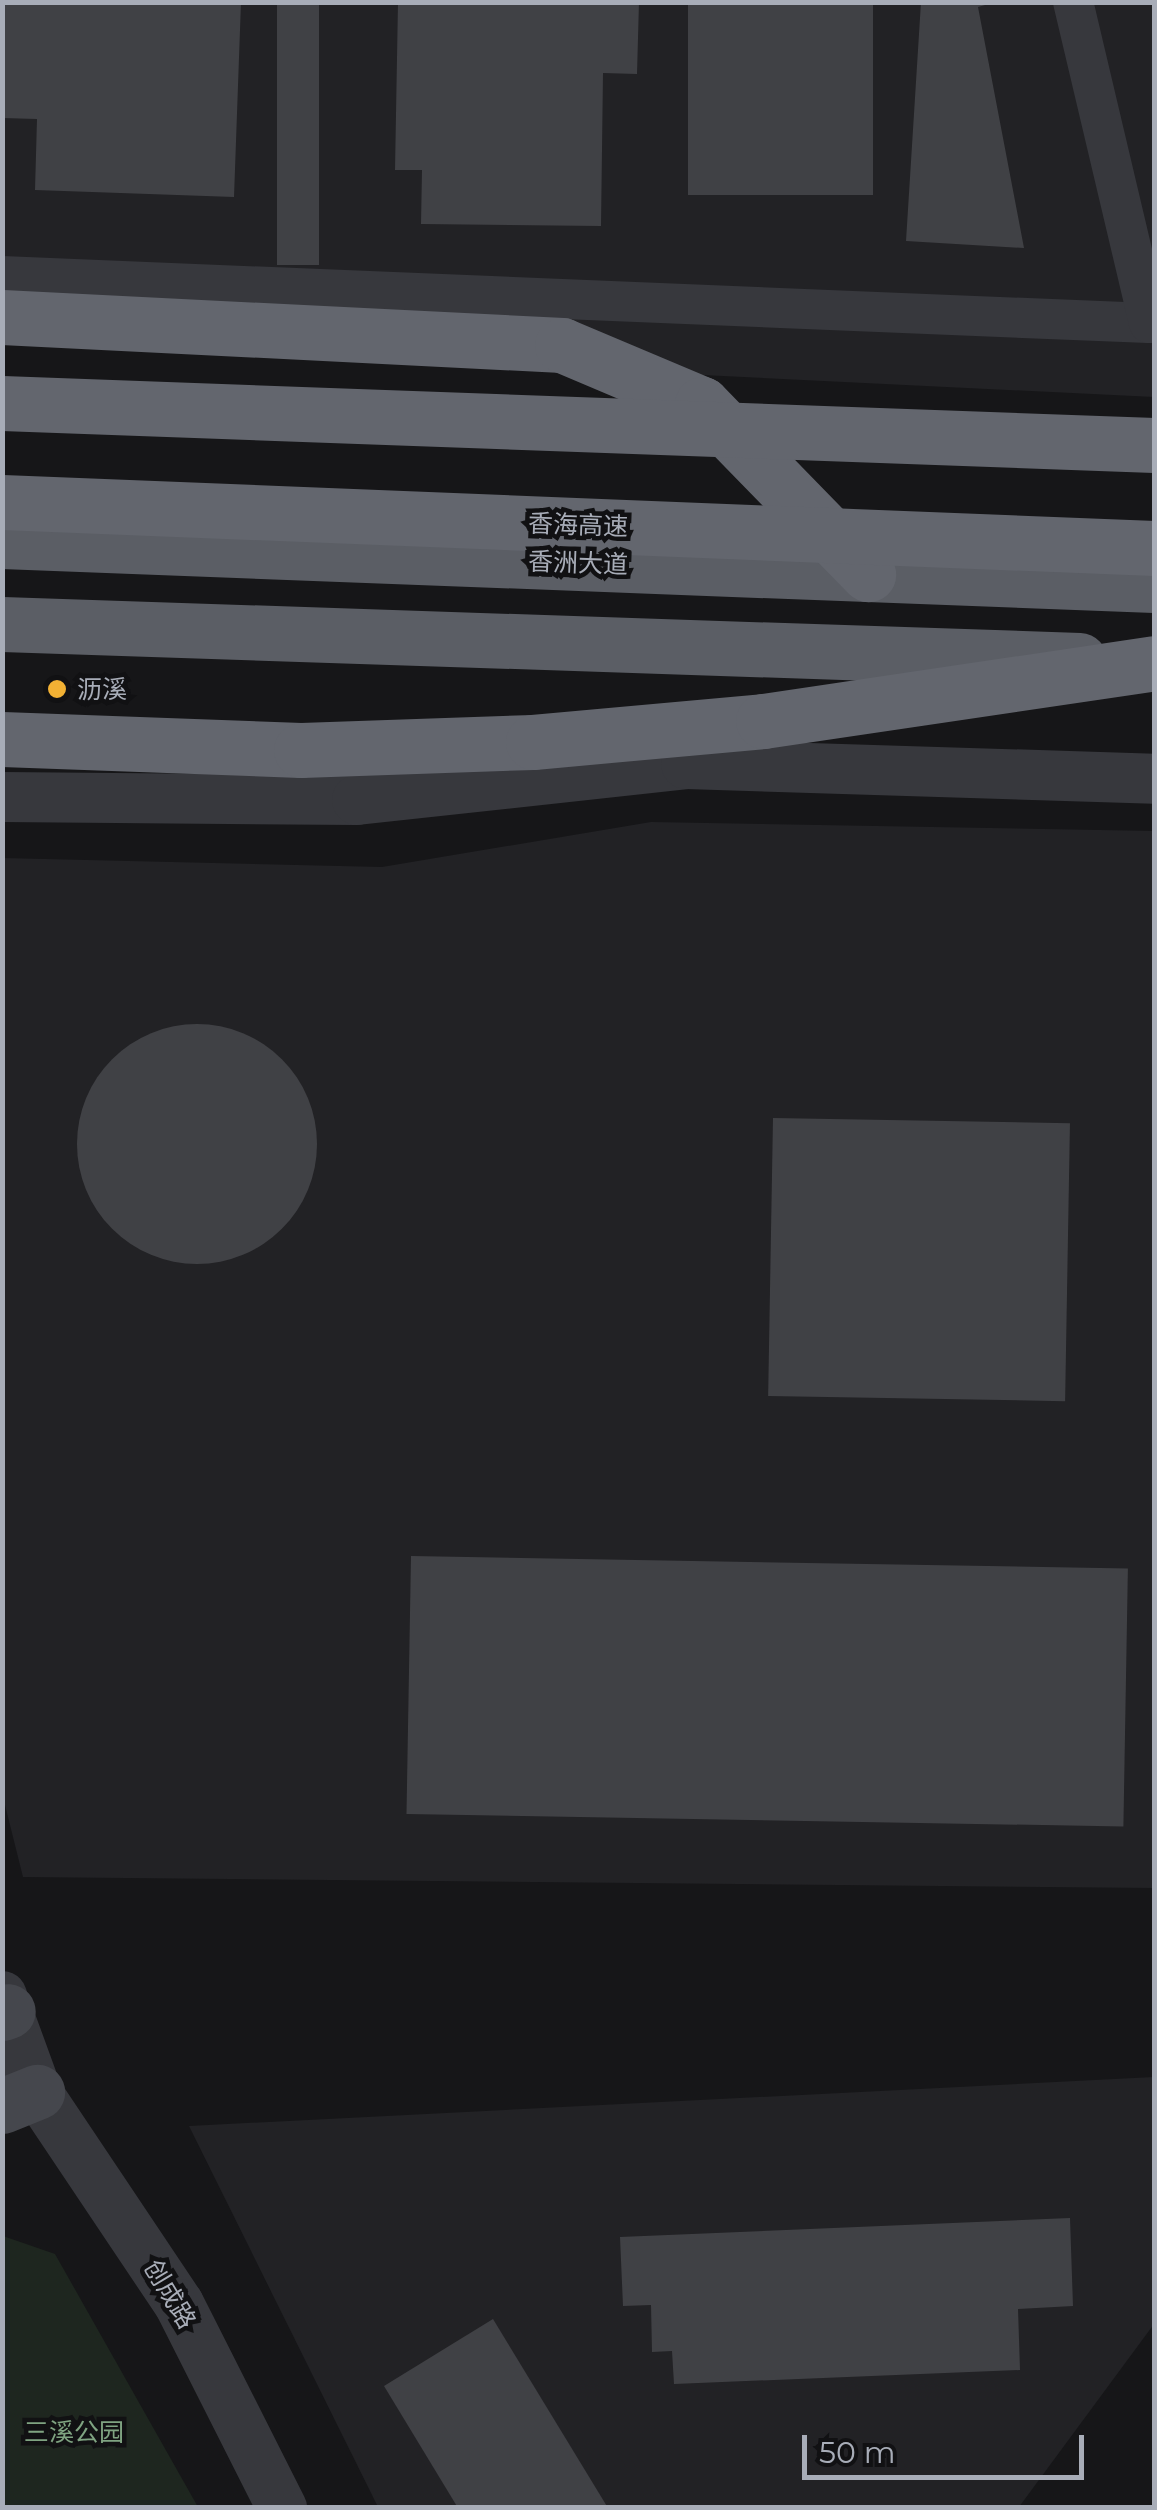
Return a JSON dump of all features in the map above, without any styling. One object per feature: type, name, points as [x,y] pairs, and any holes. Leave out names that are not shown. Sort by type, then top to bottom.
[{"type":"highway","points":[[2,317],[562,345],[702,404],[868,574]]},
{"type":"highway","points":[[2,403],[1154,445]]},
{"type":"highway","name":"香海高速","points":[[2,502],[1154,548]]},
{"type":"highway","name":"香洲大道","points":[[2,541],[1154,585]]},
{"type":"highway","points":[[2,624],[1154,663]]},
{"type":"highway","points":[[2,739],[302,750],[533,742],[763,721],[1154,663]]},
{"type":"street","points":[[2,276],[1149,323],[1074,2]]},
{"type":"street","points":[[2,797],[357,800],[686,764],[1154,780]]},
{"type":"street","name":"创成路","points":[[4,2007],[20,2099],[179,2304],[282,2508]]},
{"type":"shaded area","points":[[3,3],[1154,3],[1154,397],[3,341]]},
{"type":"shaded area","points":[[651,822],[1154,831],[1154,1888],[23,1877],[2,1793],[2,858],[382,867]]},
{"type":"shaded area","points":[[1154,2077],[1154,2324],[1019,2507],[378,2507],[189,2126]]},
{"type":"green space","name":"三溪公园","points":[[3,2236],[55,2254],[198,2507],[3,2507]]},
{"type":"building","points":[[2,2],[241,2],[234,197],[35,190],[37,119],[2,118]]},
{"type":"building","points":[[277,2],[319,2],[319,265],[277,265]]},
{"type":"building","points":[[398,2],[639,2],[637,74],[603,73],[601,226],[421,224],[422,170],[395,170]]},
{"type":"building","points":[[688,2],[873,2],[873,195],[688,195]]},
{"type":"building","points":[[921,2],[996,2],[978,7],[1024,248],[906,241]]},
{"type":"building","points":[[197,1024],[243,1033],[282,1059],[308,1098],[317,1144],[308,1190],[282,1229],[243,1255],[197,1264],[151,1255],[112,1229],[86,1190],[77,1144],[86,1098],[112,1059],[151,1033]]},
{"type":"building","points":[[773,1118],[1070,1123],[1065,1401],[768,1396]]},
{"type":"building","points":[[411,1556],[1128,1569],[1123,1826],[406,1814]]},
{"type":"building","points":[[1070,2218],[1073,2306],[1018,2309],[1020,2370],[674,2384],[672,2351],[652,2352],[651,2305],[623,2306],[620,2237]]},
{"type":"building","points":[[493,2319],[608,2508],[458,2508],[384,2386]]},
{"type":"place","name":"沥溪","points":[[57,689]]}]
